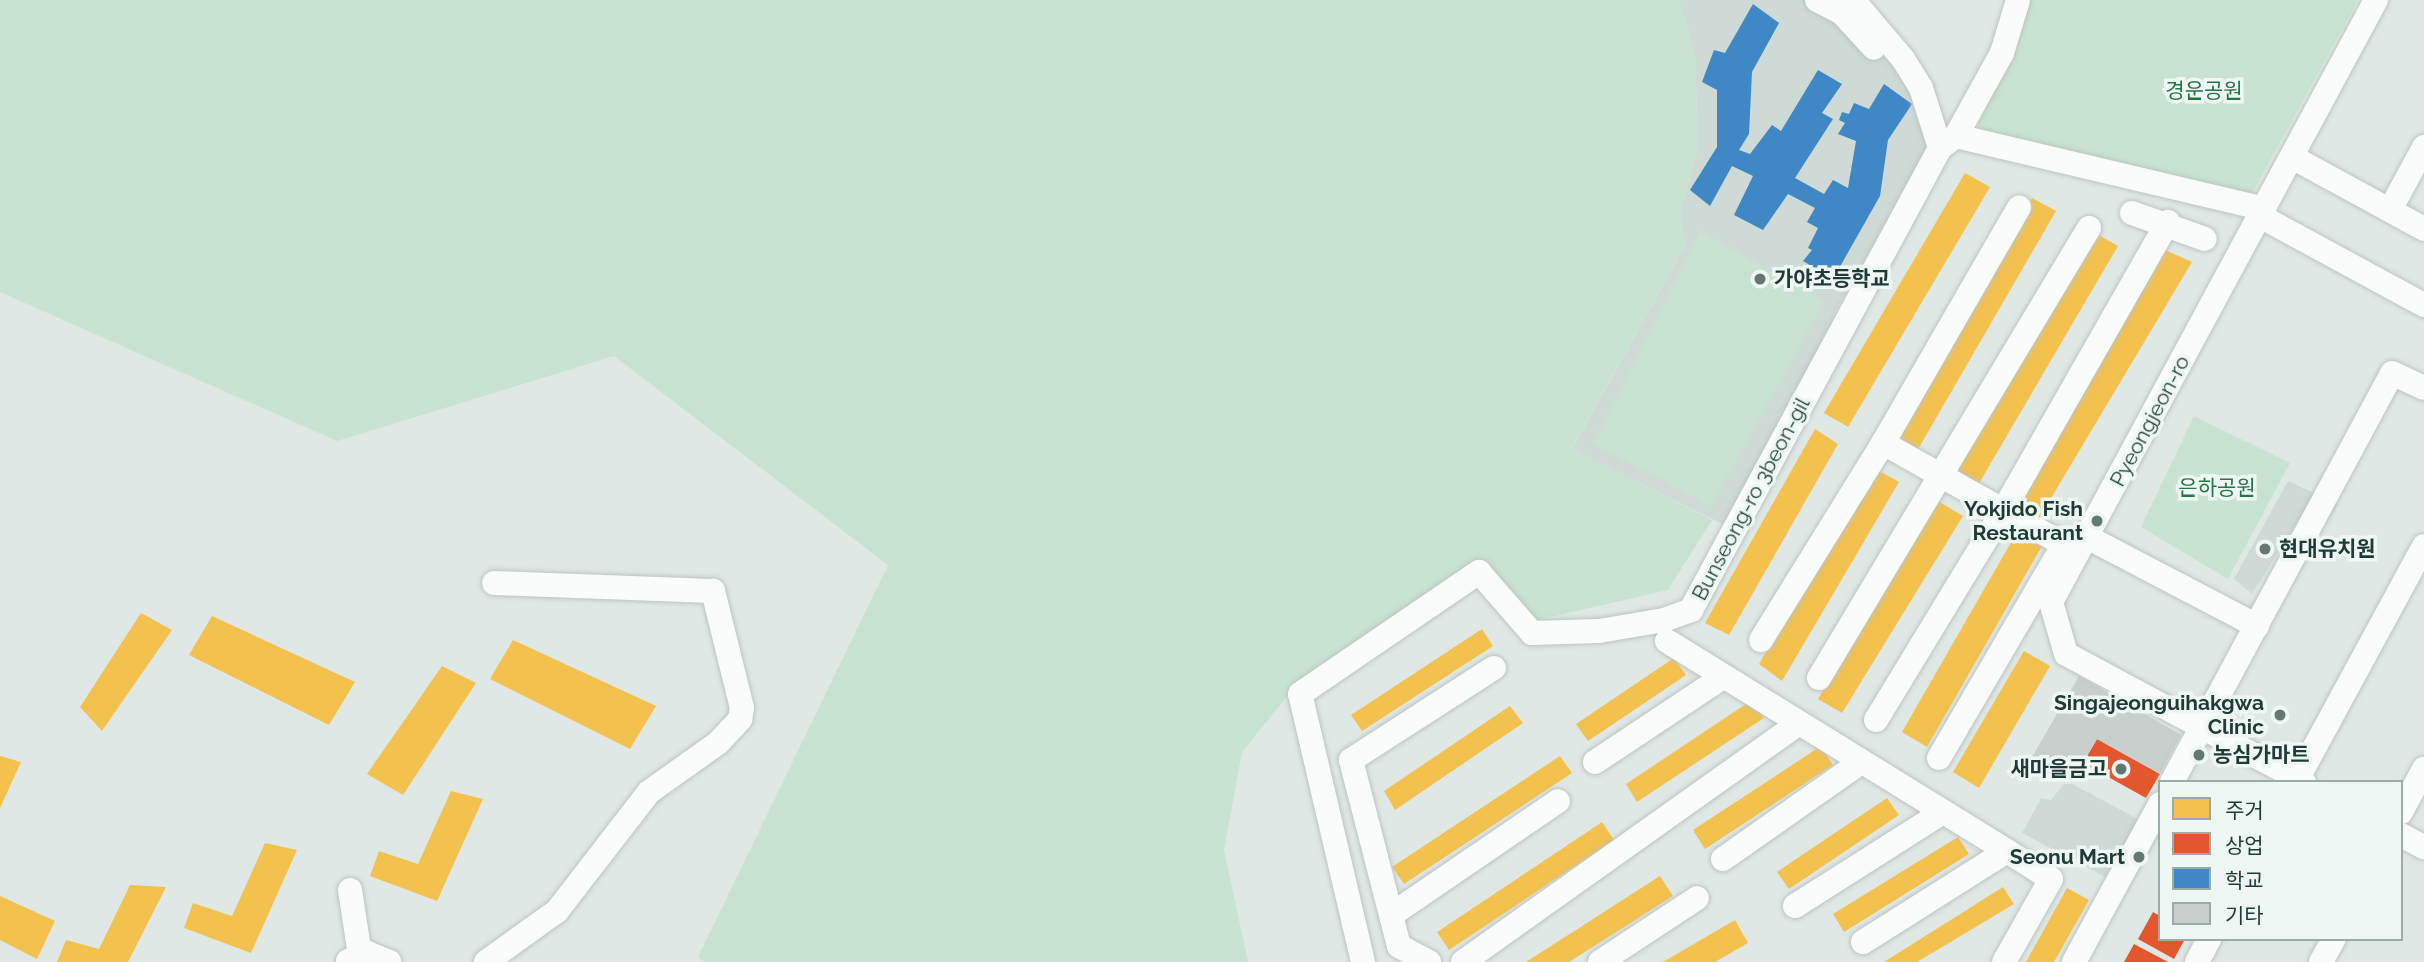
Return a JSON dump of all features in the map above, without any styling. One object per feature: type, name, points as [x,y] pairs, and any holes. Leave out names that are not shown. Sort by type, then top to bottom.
[{"type":"street","points":[[1817,0],[1842,13],[1879,54],[1903,59]]},
{"type":"street","points":[[1853,0],[1903,59],[1948,142],[2262,213],[2424,305]]},
{"type":"street","name":"Bunseong-ro 3beon-gil","points":[[1363,962],[1300,694],[1479,572],[1532,633],[1599,631],[1664,620],[1692,610],[1948,142],[2002,53],[2018,0]]},
{"type":"street","name":"Pyeongjeon-ro","points":[[2301,780],[2066,654],[2051,603],[2076,544],[2262,213],[2376,0]]},
{"type":"street","points":[[2389,210],[2424,147]]},
{"type":"street","points":[[2292,157],[2424,229]]},
{"type":"street","points":[[1761,640],[1883,443],[2019,207]]},
{"type":"street","points":[[2133,214],[2168,222],[2205,239]]},
{"type":"street","points":[[1876,720],[2003,511],[2168,222]]},
{"type":"street","points":[[1819,678],[1943,477],[2089,228]]},
{"type":"street","points":[[2173,780],[2392,373],[2424,388]]},
{"type":"street","points":[[1883,443],[2003,511],[2257,626]]},
{"type":"street","points":[[1939,758],[2076,544]]},
{"type":"street","points":[[2301,780],[2424,546]]},
{"type":"street","points":[[486,962],[558,911],[649,792],[718,743],[740,719],[742,708],[713,591],[494,583]]},
{"type":"street","points":[[1667,641],[2051,879],[2004,962]]},
{"type":"street","points":[[1429,962],[1399,946],[1350,760],[1494,668]]},
{"type":"street","points":[[1595,762],[1723,677]]},
{"type":"street","points":[[1463,962],[1799,723]]},
{"type":"street","points":[[1723,859],[1861,762]]},
{"type":"street","points":[[2403,808],[2424,769]]},
{"type":"street","points":[[1391,915],[1558,801]]},
{"type":"street","points":[[2074,962],[2152,835],[2158,811]]},
{"type":"street","points":[[1795,906],[1943,812]]},
{"type":"street","points":[[2403,836],[2424,847]]},
{"type":"street","points":[[1863,942],[2007,851]]},
{"type":"street","points":[[350,890],[354,958],[377,955],[389,962]]},
{"type":"street","points":[[1600,962],[1697,898]]},
{"type":"street","points":[[2197,962],[2208,941]]},
{"type":"street","points":[[2321,962],[2333,941]]},
{"type":"shaded area","name":"가야초등학교","points":[[1678,0],[1836,0],[1905,74],[1934,84],[1942,125],[1835,312],[1822,354],[1724,525],[1572,449],[1685,246],[1680,211],[1698,147],[1695,53]]},
{"type":"shaded area","name":"현대유치원","points":[[2288,481],[2338,504],[2329,519],[2304,511],[2252,594],[2234,579]]},
{"type":"shaded area","points":[[2064,784],[2072,784],[2138,819],[2107,878],[2022,833],[2041,798],[2051,800]]},
{"type":"green space","points":[[0,0],[1678,0],[1695,53],[1698,147],[1680,211],[1685,246],[1572,448],[1712,520],[1668,590],[1533,621],[1480,561],[1288,695],[1242,752],[1224,850],[1248,962],[704,962],[698,957],[888,565],[614,356],[337,441],[0,292]]},
{"type":"green space","name":"경운공원","points":[[2022,0],[2358,0],[2251,195],[1977,129]]},
{"type":"green space","points":[[1700,231],[1824,301],[1711,506],[1593,444]]},
{"type":"green space","name":"은하공원","points":[[2194,416],[2290,463],[2228,579],[2141,527]]},
{"type":"building: 주거","points":[[1965,173],[1990,187],[1848,427],[1824,413]]},
{"type":"building: 주거","points":[[2032,198],[2056,211],[1917,451],[1893,435]]},
{"type":"building: 주거","points":[[2095,233],[2118,246],[1978,485],[1952,471]]},
{"type":"building: 주거","points":[[2165,250],[2192,262],[2038,520],[2013,506]]},
{"type":"building: 주거","points":[[1815,429],[1838,444],[1729,635],[1705,623]]},
{"type":"building: 주거","points":[[1874,468],[1899,482],[1782,681],[1759,664]]},
{"type":"building: 주거","points":[[1938,501],[1963,516],[1842,713],[1818,699]]},
{"type":"building: 주거","points":[[2017,532],[2042,546],[1927,747],[1902,732]]},
{"type":"building: 주거","points":[[141,613],[172,630],[102,731],[80,707]]},
{"type":"building: 주거","points":[[212,616],[355,682],[329,725],[189,655]]},
{"type":"building: 주거","points":[[1482,629],[1493,646],[1362,731],[1351,715]]},
{"type":"building: 주거","points":[[513,640],[656,706],[630,749],[490,679]]},
{"type":"building: 주거","points":[[2024,651],[2050,666],[1979,788],[1953,772]]},
{"type":"building: 주거","points":[[1674,658],[1686,675],[1588,741],[1576,724]]},
{"type":"building: 주거","points":[[442,666],[476,683],[403,795],[367,774]]},
{"type":"building: 주거","points":[[1752,700],[1764,718],[1637,802],[1626,784]]},
{"type":"building: 주거","points":[[1510,706],[1523,723],[1395,810],[1384,791]]},
{"type":"building: 주거","points":[[1821,746],[1833,765],[1705,849],[1693,830]]},
{"type":"building: 주거","points":[[0,756],[21,762],[0,808]]},
{"type":"building: 주거","points":[[1560,756],[1572,773],[1404,884],[1392,867]]},
{"type":"building: 주거","points":[[451,791],[483,799],[437,901],[370,876],[379,851],[418,864]]},
{"type":"building: 주거","points":[[1887,798],[1899,815],[1789,889],[1777,872]]},
{"type":"building: 주거","points":[[1602,822],[1614,840],[1449,950],[1437,932]]},
{"type":"building: 주거","points":[[1958,837],[1969,854],[1844,932],[1833,914]]},
{"type":"building: 주거","points":[[265,843],[297,850],[251,953],[184,928],[193,903],[232,916]]},
{"type":"building: 주거","points":[[1660,876],[1673,896],[1569,962],[1526,962]]},
{"type":"building: 주거","points":[[130,885],[166,887],[128,962],[57,962],[66,940],[99,949]]},
{"type":"building: 주거","points":[[2003,887],[2014,904],[1917,962],[1884,962]]},
{"type":"building: 주거","points":[[2067,888],[2089,900],[2054,962],[2026,962]]},
{"type":"building: 주거","points":[[0,896],[55,921],[37,959],[0,940]]},
{"type":"building: 주거","points":[[1735,920],[1748,943],[1715,962],[1663,962]]},
{"type":"building: 상업","name":"새마을금고","points":[[2097,739],[2160,774],[2146,798],[2083,763]]},
{"type":"building: 상업","points":[[2153,912],[2158,915],[2158,941],[2184,941],[2174,959],[2138,939]]},
{"type":"building: 상업","points":[[2134,944],[2168,962],[2124,962]]},
{"type":"building: 학교","points":[[1753,4],[1779,23],[1752,72],[1749,134],[1739,150],[1750,154],[1772,125],[1781,131],[1818,70],[1842,84],[1822,113],[1833,119],[1795,178],[1824,194],[1833,180],[1848,188],[1856,141],[1838,134],[1845,123],[1839,120],[1842,112],[1849,114],[1854,103],[1869,109],[1884,84],[1912,104],[1888,140],[1880,196],[1833,279],[1803,261],[1812,250],[1808,248],[1818,228],[1807,222],[1815,208],[1788,194],[1763,230],[1734,215],[1753,176],[1732,166],[1710,206],[1690,190],[1717,147],[1717,90],[1702,82],[1714,50],[1725,53]]},
{"type":"building: 기타","points":[[2079,676],[2181,735],[2160,774],[2097,739],[2072,781],[2032,757]]},
{"type":"place","name":"가야초등학교","points":[[1760,279]]},
{"type":"place","name":"Yokjido Fish Restaurant","points":[[2097,521]]},
{"type":"place","name":"현대유치원","points":[[2265,549]]},
{"type":"place","name":"Singajeonguihakgwa Clinic","points":[[2280,715]]},
{"type":"place","name":"농심가마트","points":[[2199,755]]},
{"type":"place","name":"새마을금고","points":[[2121,769]]},
{"type":"place","name":"Seonu Mart","points":[[2139,857]]}]
